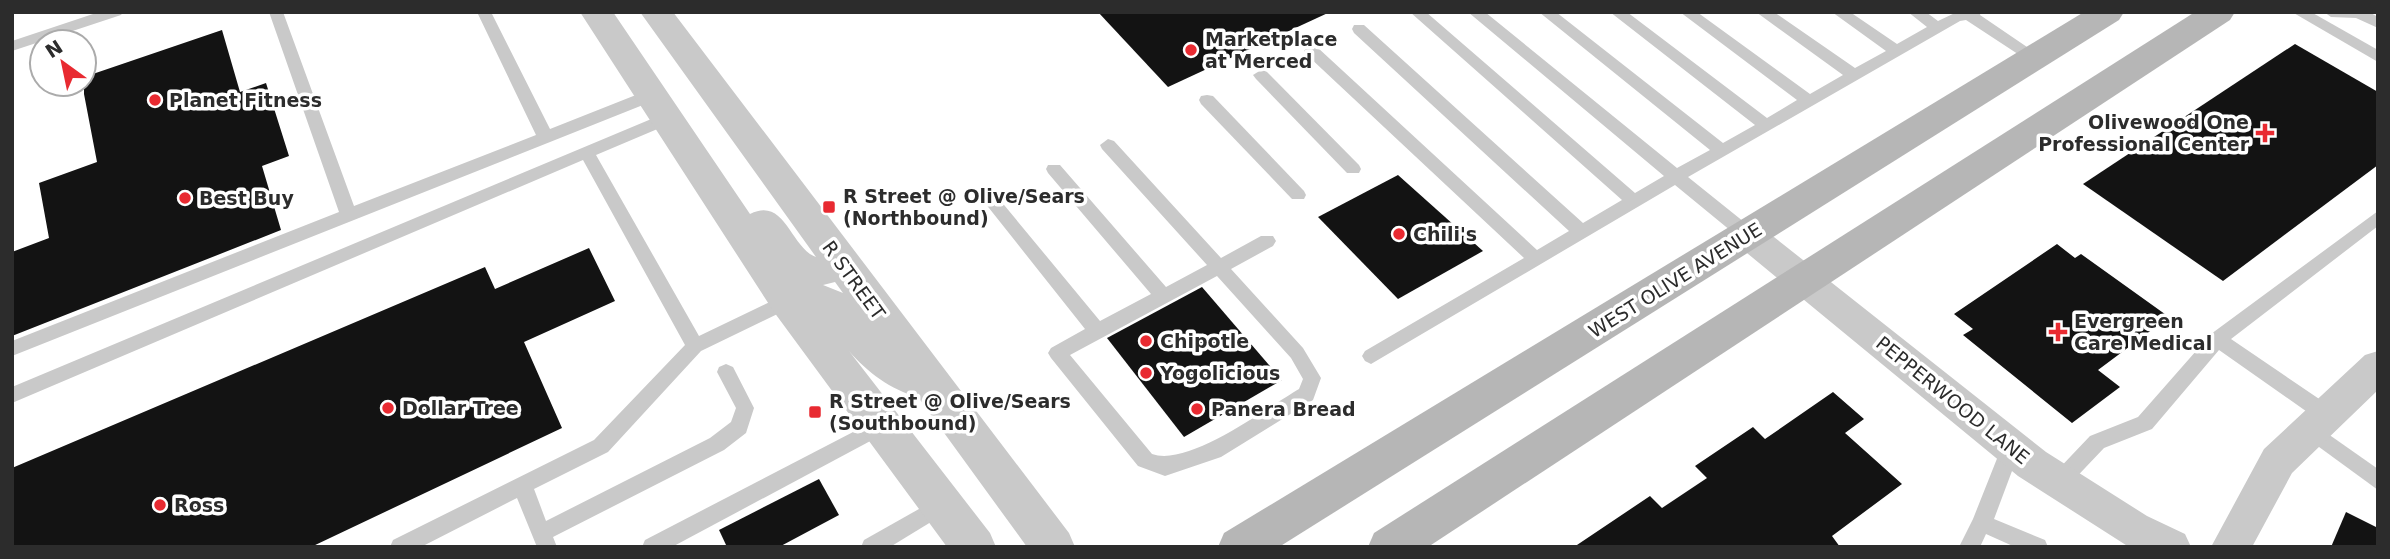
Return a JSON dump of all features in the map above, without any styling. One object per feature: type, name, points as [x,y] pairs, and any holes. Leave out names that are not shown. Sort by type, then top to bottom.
[{"type":"main road","name":"WEST OLIVE AVENUE","points":[[1240,547],[2108,12]]},
{"type":"main road","points":[[1399,544],[2219,12]]},
{"type":"street","points":[[596,12],[788,301],[974,547]]},
{"type":"street","name":"R STREET","points":[[651,15],[844,265],[1053,547]]},
{"type":"street","points":[[667,117],[712,152],[795,264],[812,273],[844,265]]},
{"type":"street","name":"PEPPERWOOD LANE","points":[[1748,235],[2011,447],[2133,529],[2171,547]]},
{"type":"street","points":[[788,301],[811,298],[829,305],[896,370],[917,380],[929,382]]},
{"type":"street","points":[[2231,547],[2278,461],[2378,366]]},
{"type":"lane","points":[[12,46],[116,12]]},
{"type":"lane","points":[[276,12],[349,215]]},
{"type":"lane","points":[[485,12],[546,138]]},
{"type":"lane","points":[[1417,12],[1634,201]]},
{"type":"lane","points":[[1475,12],[1748,235]]},
{"type":"lane","points":[[1546,12],[1721,150]]},
{"type":"lane","points":[[1617,12],[1766,125]]},
{"type":"lane","points":[[1687,12],[1809,101]]},
{"type":"lane","points":[[1763,12],[1854,75]]},
{"type":"lane","points":[[1839,12],[1897,51]]},
{"type":"lane","points":[[1915,12],[1938,28]]},
{"type":"lane","points":[[2299,12],[2378,57]]},
{"type":"lane","points":[[2331,12],[2359,13],[2377,21]]},
{"type":"lane","points":[[1370,356],[1721,150],[1938,28],[1971,13],[2035,58]]},
{"type":"lane","points":[[1359,29],[1581,232]]},
{"type":"lane","points":[[1312,51],[1536,259]]},
{"type":"lane","points":[[1261,75],[1353,169]]},
{"type":"lane","points":[[1207,100],[1298,195]]},
{"type":"lane","points":[[12,349],[546,138],[667,117]]},
{"type":"lane","points":[[12,395],[667,117]]},
{"type":"lane","points":[[1108,145],[1220,266],[1297,353],[1312,378],[1306,394],[1214,451],[1165,467],[1145,460],[1056,353],[1097,331],[1220,266],[1267,241]]},
{"type":"lane","points":[[587,153],[695,345]]},
{"type":"lane","points":[[1054,170],[1163,296]]},
{"type":"lane","points":[[989,198],[1097,331]]},
{"type":"lane","points":[[2060,482],[2097,442],[2145,423],[2217,339],[2378,218]]},
{"type":"lane","points":[[400,547],[601,446],[695,345],[788,301]]},
{"type":"lane","points":[[2217,339],[2319,423],[2378,481]]},
{"type":"lane","points":[[522,485],[544,540],[717,444],[739,427],[745,408],[726,372]]},
{"type":"lane","points":[[652,547],[882,425]]},
{"type":"lane","points":[[1969,547],[1982,523],[2011,447]]},
{"type":"lane","points":[[871,547],[942,505]]},
{"type":"lane","points":[[1982,523],[2038,547]]},
{"type":"building","name":"Marketplace at Merced","points":[[1098,12],[1330,12],[1168,87]]},
{"type":"building","points":[[222,30],[240,92],[266,83],[289,156],[262,166],[281,230],[12,336],[12,252],[49,238],[39,183],[97,162],[85,98],[98,98],[98,72]]},
{"type":"building","points":[[2295,44],[2378,92],[2378,165],[2223,281],[2083,184]]},
{"type":"building","name":"Chili's","points":[[1398,175],[1483,251],[1398,299],[1318,217]]},
{"type":"building","name":"Evergreen Care Medical","points":[[2057,244],[2075,258],[2081,254],[2169,317],[2098,370],[2120,387],[2072,423],[1963,335],[1973,329],[1954,314]]},
{"type":"building","points":[[589,248],[615,301],[524,342],[562,428],[311,547],[12,547],[12,468],[485,267],[495,289]]},
{"type":"building","points":[[1202,287],[1282,380],[1184,437],[1107,338]]},
{"type":"building","points":[[1833,392],[1864,419],[1845,433],[1902,484],[1832,536],[1840,547],[1574,547],[1650,496],[1662,508],[1707,478],[1695,466],[1753,427],[1765,439]]},
{"type":"building","points":[[819,479],[839,515],[779,547],[727,547],[719,530]]},
{"type":"building","points":[[2346,512],[2378,528],[2378,547],[2331,547]]},
{"type":"place","name":"Marketplace at Merced","points":[[1191,50]]},
{"type":"place","name":"Planet Fitness","points":[[155,100]]},
{"type":"place","name":"Olivewood One Professional Center","points":[[2265,133]]},
{"type":"place","name":"Best Buy","points":[[185,198]]},
{"type":"place","name":"R Street @ Olive/Sears (Northbound)","points":[[829,207]]},
{"type":"place","name":"Chili's","points":[[1399,234]]},
{"type":"place","name":"Evergreen Care Medical","points":[[2058,332]]},
{"type":"place","name":"Chipotle","points":[[1146,341]]},
{"type":"place","name":"Yogolicious","points":[[1146,373]]},
{"type":"place","name":"Dollar Tree","points":[[388,408]]},
{"type":"place","name":"Panera Bread","points":[[1197,409]]},
{"type":"place","name":"R Street @ Olive/Sears (Southbound)","points":[[815,412]]},
{"type":"place","name":"Ross","points":[[160,505]]}]
